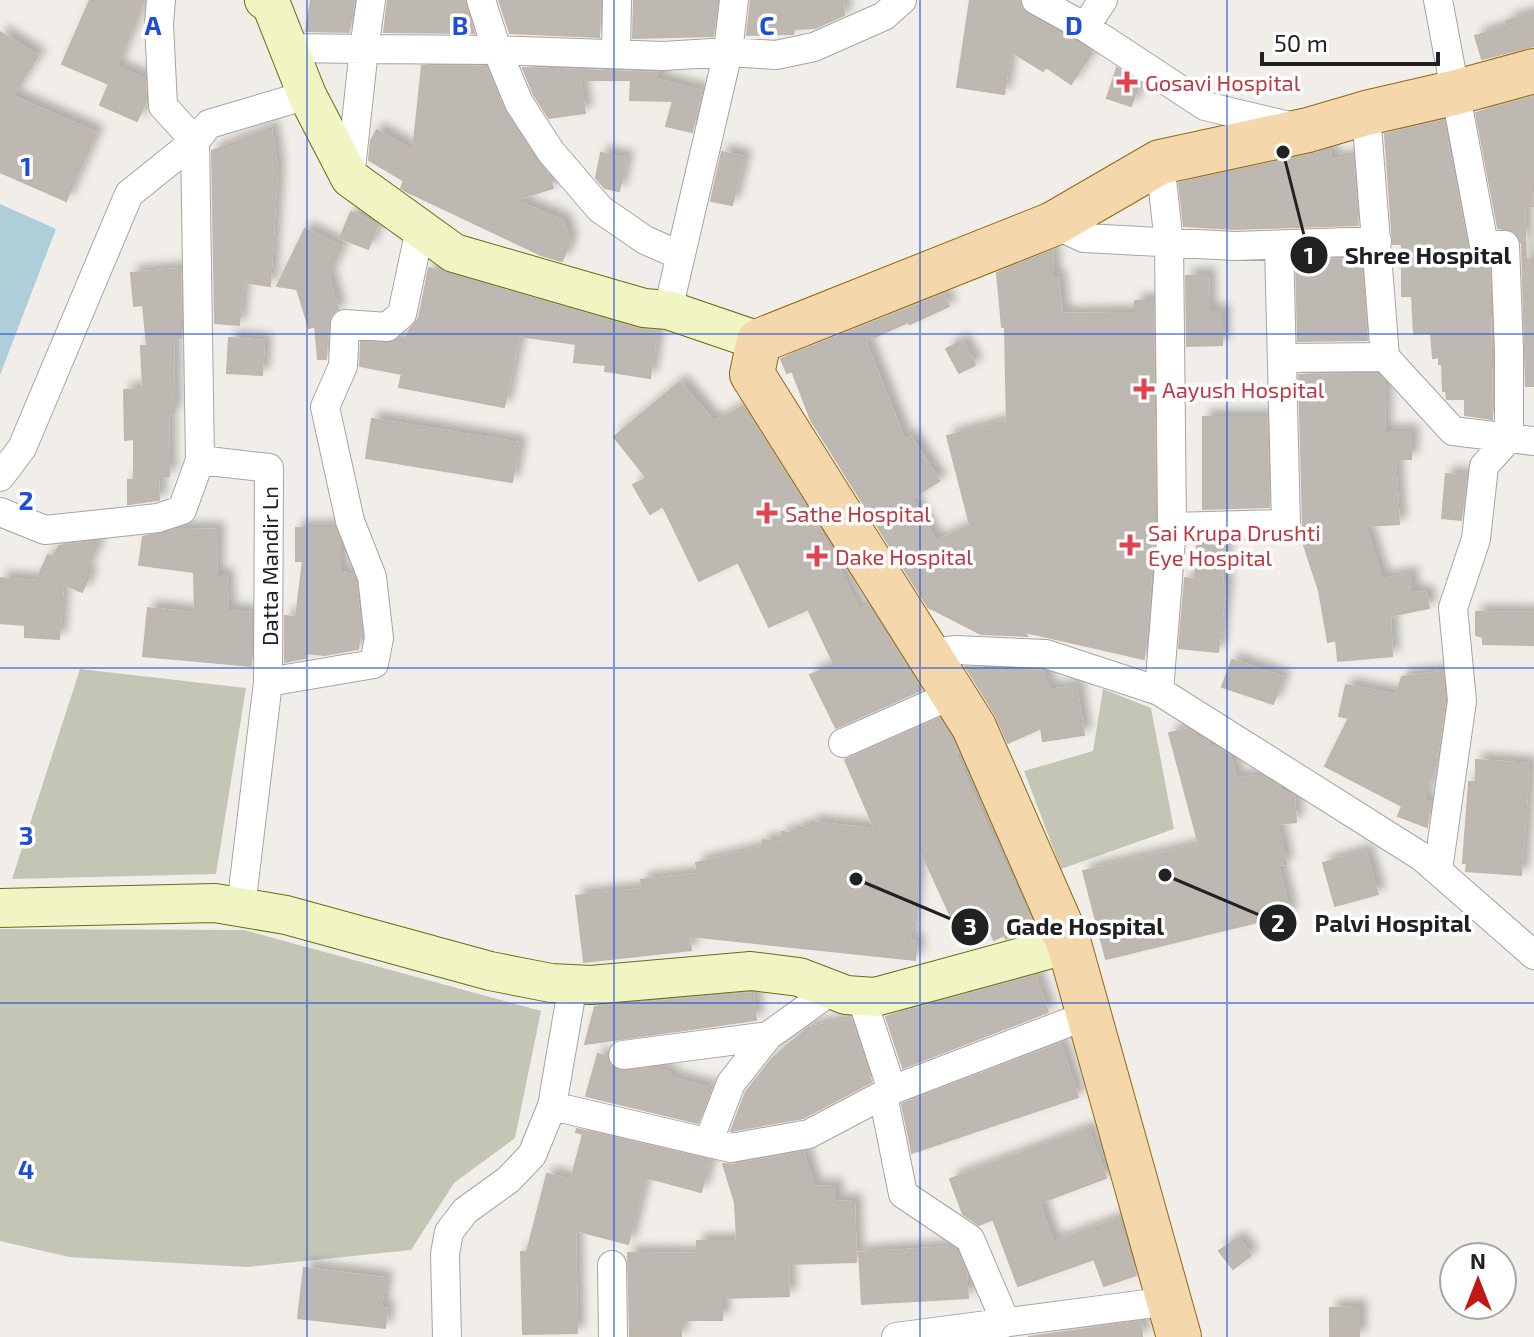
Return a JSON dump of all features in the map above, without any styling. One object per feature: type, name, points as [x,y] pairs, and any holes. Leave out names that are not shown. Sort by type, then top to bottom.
[{"type":"main road","points":[[1174,1319],[1069,944],[974,727],[752,374],[759,341],[1053,224],[1160,162],[1308,130],[1534,71]]},
{"type":"street","points":[[0,512],[45,530],[158,518],[182,510],[200,460],[195,141],[163,106],[159,24],[161,0]]},
{"type":"street","points":[[264,0],[271,4],[307,95],[350,178],[454,253],[644,308],[668,310],[759,341]]},
{"type":"street","points":[[350,178],[371,0]]},
{"type":"street","points":[[481,0],[519,103],[551,152],[600,209],[645,240],[679,255]]},
{"type":"street","points":[[616,53],[617,0]]},
{"type":"street","points":[[668,310],[728,52],[734,0]]},
{"type":"street","points":[[290,48],[497,50],[663,56],[728,52],[776,55],[814,47],[884,16],[902,0]]},
{"type":"street","points":[[1036,0],[1085,27],[1205,106],[1308,130]]},
{"type":"street","points":[[1085,27],[1103,0]]},
{"type":"street","points":[[1441,4],[1484,245],[1505,245],[1509,350],[1522,439]]},
{"type":"street","points":[[0,477],[22,448],[129,194],[195,141],[209,124],[307,95]]},
{"type":"street","points":[[1366,113],[1385,357],[1453,431],[1522,439]]},
{"type":"street","points":[[1159,691],[1172,527],[1169,243],[1160,162]]},
{"type":"street","points":[[1053,224],[1084,238],[1169,243],[1279,245],[1377,241]]},
{"type":"street","points":[[268,682],[374,664],[379,638],[372,577],[350,521],[325,407],[343,366],[345,324],[387,327],[402,314],[420,229]]},
{"type":"street","points":[[1172,527],[1286,524],[1279,245]]},
{"type":"street","points":[[1284,358],[1385,357]]},
{"type":"street","points":[[1438,870],[1462,701],[1453,608],[1476,539],[1484,466],[1522,439]]},
{"type":"street","name":"Datta Mandir Ln","points":[[200,460],[269,468],[268,682],[241,907]]},
{"type":"street","points":[[928,653],[956,650],[1046,654],[1159,691],[1422,857],[1534,955]]},
{"type":"street","points":[[843,743],[954,694]]},
{"type":"street","points":[[0,908],[215,903],[286,915],[490,971],[551,983],[591,985],[751,971],[799,977],[846,993],[875,997],[1069,944]]},
{"type":"street","points":[[447,1337],[445,1254],[449,1232],[465,1211],[508,1180],[532,1155],[552,1106],[573,984]]},
{"type":"street","points":[[623,1055],[768,1036],[846,993]]},
{"type":"street","points":[[846,993],[888,1093],[903,1194],[970,1239],[1006,1323]]},
{"type":"street","points":[[552,1106],[731,1148],[809,1134],[888,1093],[1088,1015]]},
{"type":"street","points":[[708,1143],[731,1083],[768,1036]]},
{"type":"street","points":[[612,1265],[613,1337]]},
{"type":"street","points":[[896,1337],[1006,1323],[1174,1319]]},
{"type":"shaded area","points":[[80,669],[246,688],[216,874],[12,879]]},
{"type":"shaded area","points":[[1103,689],[1151,708],[1174,829],[1061,869],[1024,771],[1093,751]]},
{"type":"shaded area","points":[[0,929],[244,930],[541,1011],[515,1138],[454,1183],[411,1250],[248,1267],[69,1257],[0,1241]]},
{"type":"water","points":[[0,204],[56,229],[0,375]]},
{"type":"building","points":[[90,0],[144,0],[116,67],[145,79],[146,101],[137,121],[100,105],[109,84],[62,64]]},
{"type":"building","points":[[311,0],[354,0],[349,32],[306,31]]},
{"type":"building","points":[[388,0],[464,0],[474,33],[384,32]]},
{"type":"building","points":[[499,0],[600,0],[599,37],[510,33]]},
{"type":"building","points":[[634,0],[717,0],[713,36],[633,38]]},
{"type":"building","points":[[751,0],[843,0],[844,15],[815,28],[795,29],[793,34],[747,35]]},
{"type":"building","points":[[970,0],[1019,0],[1021,8],[1028,15],[1092,52],[1071,84],[1046,67],[1043,71],[1010,51],[1004,94],[957,87]]},
{"type":"building","points":[[1534,13],[1534,46],[1482,59],[1475,36],[1508,26],[1506,21]]},
{"type":"building","points":[[0,32],[38,56],[12,96],[96,133],[66,201],[0,172]]},
{"type":"building","points":[[422,66],[486,67],[505,112],[549,176],[553,188],[514,200],[563,221],[570,242],[562,261],[541,255],[406,191],[401,188],[404,181],[369,160],[371,140],[377,130],[413,151]]},
{"type":"building","points":[[523,68],[658,73],[658,80],[701,91],[692,132],[666,126],[673,101],[630,100],[631,80],[580,80],[585,113],[549,118],[534,95]]},
{"type":"building","points":[[1117,68],[1140,83],[1131,106],[1107,98]]},
{"type":"building","points":[[1534,97],[1533,206],[1524,206],[1526,260],[1534,260],[1534,386],[1526,386],[1522,244],[1514,231],[1498,228],[1476,113]]},
{"type":"building","points":[[1443,121],[1468,249],[1476,260],[1489,262],[1492,419],[1465,415],[1465,399],[1447,399],[1446,391],[1443,391],[1442,364],[1439,364],[1439,357],[1433,358],[1431,333],[1414,334],[1412,296],[1402,296],[1402,244],[1393,244],[1385,134]]},
{"type":"building","points":[[271,128],[277,168],[270,286],[243,282],[239,325],[215,323],[212,151]]},
{"type":"building","points":[[1330,150],[1331,160],[1352,157],[1358,225],[1235,229],[1184,226],[1179,183]]},
{"type":"building","points":[[722,152],[744,157],[732,205],[711,201]]},
{"type":"building","points":[[601,153],[626,158],[619,191],[605,188],[596,178]]},
{"type":"building","points":[[351,212],[378,225],[368,249],[340,238]]},
{"type":"building","points":[[305,229],[342,247],[328,275],[338,309],[331,314],[328,322],[326,359],[318,359],[315,326],[309,328],[297,289],[277,286]]},
{"type":"building","points":[[1052,251],[1053,277],[1058,277],[1062,314],[1135,313],[1135,301],[1153,301],[1155,526],[1144,659],[1025,632],[1027,636],[981,634],[928,607],[811,420],[792,371],[787,373],[781,359],[943,295],[949,306],[865,341],[905,441],[911,437],[939,481],[911,499],[936,541],[970,526],[971,529],[947,436],[1003,422],[1007,429],[1005,327],[1002,327],[997,273]]},
{"type":"building","points":[[1360,259],[1367,340],[1298,341],[1296,261]]},
{"type":"building","points":[[429,268],[638,329],[657,331],[650,378],[605,371],[606,365],[574,362],[576,344],[519,336],[504,407],[399,387],[402,374],[360,366],[361,342],[405,342],[408,332],[419,318]]},
{"type":"building","points":[[180,269],[181,338],[173,339],[174,413],[168,414],[169,476],[158,476],[159,500],[128,504],[128,480],[134,480],[134,439],[125,440],[124,390],[143,389],[141,346],[147,346],[143,305],[134,306],[131,273]]},
{"type":"building","points":[[1208,275],[1209,312],[1222,312],[1222,345],[1187,346],[1186,276]]},
{"type":"building","points":[[229,338],[264,341],[262,375],[227,373]]},
{"type":"building","points":[[962,341],[975,365],[959,373],[946,349]]},
{"type":"building","points":[[1378,374],[1385,382],[1384,432],[1411,432],[1411,459],[1395,459],[1399,524],[1365,526],[1382,579],[1411,574],[1411,592],[1426,593],[1429,608],[1390,616],[1392,656],[1338,661],[1336,640],[1328,642],[1319,591],[1300,533],[1303,524],[1299,375]]},
{"type":"building","points":[[680,382],[714,422],[743,406],[819,528],[859,610],[868,606],[921,690],[836,728],[810,675],[834,664],[808,609],[769,627],[738,562],[699,581],[663,506],[650,514],[633,485],[647,478],[614,437]]},
{"type":"building","points":[[1203,417],[1266,417],[1269,507],[1203,509]]},
{"type":"building","points":[[372,419],[519,443],[512,482],[366,458]]},
{"type":"building","points":[[1446,474],[1466,476],[1461,520],[1442,518]]},
{"type":"building","points":[[296,528],[334,528],[341,544],[341,573],[353,575],[355,581],[361,627],[358,649],[325,655],[306,653],[305,658],[285,662],[285,616],[296,617],[303,561],[296,561]]},
{"type":"building","points":[[178,529],[217,530],[216,576],[226,576],[228,611],[251,613],[251,666],[143,656],[148,608],[195,613],[194,572],[139,565],[143,537]]},
{"type":"building","points":[[1203,543],[1225,543],[1222,582],[1226,582],[1218,652],[1179,648],[1185,578],[1195,579],[1197,546],[1203,546]]},
{"type":"building","points":[[98,544],[84,572],[90,575],[82,592],[63,584],[59,639],[25,637],[25,625],[0,623],[0,578],[36,581],[48,555],[53,557],[59,546]]},
{"type":"building","points":[[1476,612],[1534,613],[1534,645],[1483,644],[1483,637],[1476,635]]},
{"type":"building","points":[[1232,660],[1283,677],[1273,704],[1222,687]]},
{"type":"building","points":[[966,667],[1042,671],[1050,690],[1076,686],[1084,735],[1043,741],[1041,728],[1008,743],[995,714]]},
{"type":"building","points":[[1442,672],[1445,701],[1436,765],[1423,800],[1430,802],[1427,827],[1398,816],[1402,806],[1325,766],[1349,718],[1339,716],[1346,685],[1396,695],[1402,677]]},
{"type":"building","points":[[939,719],[958,752],[955,754],[1034,927],[1006,939],[1004,935],[994,940],[991,933],[964,945],[920,849],[910,941],[917,942],[915,960],[689,936],[691,950],[584,962],[576,896],[642,889],[641,880],[698,874],[696,863],[762,848],[763,840],[782,842],[782,832],[796,834],[797,827],[810,829],[811,822],[875,829],[845,760]]},
{"type":"building","points":[[1187,729],[1196,738],[1200,737],[1230,756],[1236,778],[1261,776],[1281,791],[1294,796],[1296,822],[1277,824],[1286,864],[1278,865],[1290,914],[1106,959],[1083,871],[1199,845],[1169,733]]},
{"type":"building","points":[[1476,760],[1529,764],[1521,875],[1466,871],[1467,863],[1463,863],[1469,782],[1476,782]]},
{"type":"building","points":[[1365,851],[1378,894],[1335,906],[1323,863]]},
{"type":"building","points":[[1035,976],[1048,1012],[903,1068],[886,1017]]},
{"type":"building","points":[[753,993],[756,1020],[585,1044],[595,1007]]},
{"type":"building","points":[[851,1020],[871,1082],[803,1118],[731,1131],[746,1092],[772,1059],[809,1027]]},
{"type":"building","points":[[1060,1044],[1078,1097],[912,1153],[902,1104]]},
{"type":"building","points":[[598,1054],[606,1056],[609,1065],[617,1071],[653,1068],[670,1073],[669,1077],[709,1088],[713,1084],[698,1123],[586,1096]]},
{"type":"building","points":[[577,1129],[710,1160],[701,1192],[645,1177],[628,1244],[575,1230],[577,1333],[523,1334],[521,1252],[527,1252],[547,1174],[571,1180],[583,1134],[576,1132]]},
{"type":"building","points":[[1088,1129],[1106,1178],[1039,1203],[1053,1242],[1118,1219],[1136,1275],[1104,1286],[1094,1259],[1018,1286],[993,1219],[979,1225],[963,1214],[950,1179]]},
{"type":"building","points":[[803,1152],[814,1187],[835,1186],[835,1202],[854,1201],[856,1262],[788,1264],[789,1296],[722,1298],[722,1320],[681,1320],[681,1337],[630,1337],[628,1253],[697,1254],[697,1241],[737,1241],[735,1203],[723,1164],[734,1165]]},
{"type":"building","points":[[1238,1238],[1251,1255],[1233,1269],[1219,1251]]},
{"type":"building","points":[[952,1247],[966,1273],[968,1298],[862,1304],[859,1253]]},
{"type":"building","points":[[304,1268],[385,1278],[381,1308],[387,1309],[385,1328],[298,1318]]},
{"type":"building","points":[[1359,1307],[1359,1337],[1330,1337],[1330,1308]]},
{"type":"building","points":[[1141,1322],[1142,1337],[1028,1337]]},
{"type":"place","name":"Gosavi Hospital","points":[[1127,82]]},
{"type":"place","name":"Shree Hospital","points":[[1283,152]]},
{"type":"place","name":"Aayush Hospital","points":[[1144,389]]},
{"type":"place","name":"Sathe Hospital","points":[[767,513]]},
{"type":"place","name":"Sai Krupa Drushti Eye Hospital","points":[[1130,545]]},
{"type":"place","name":"Dake Hospital","points":[[817,556]]},
{"type":"place","name":"Palvi Hospital","points":[[1165,875]]},
{"type":"place","name":"Gade Hospital","points":[[856,879]]}]
